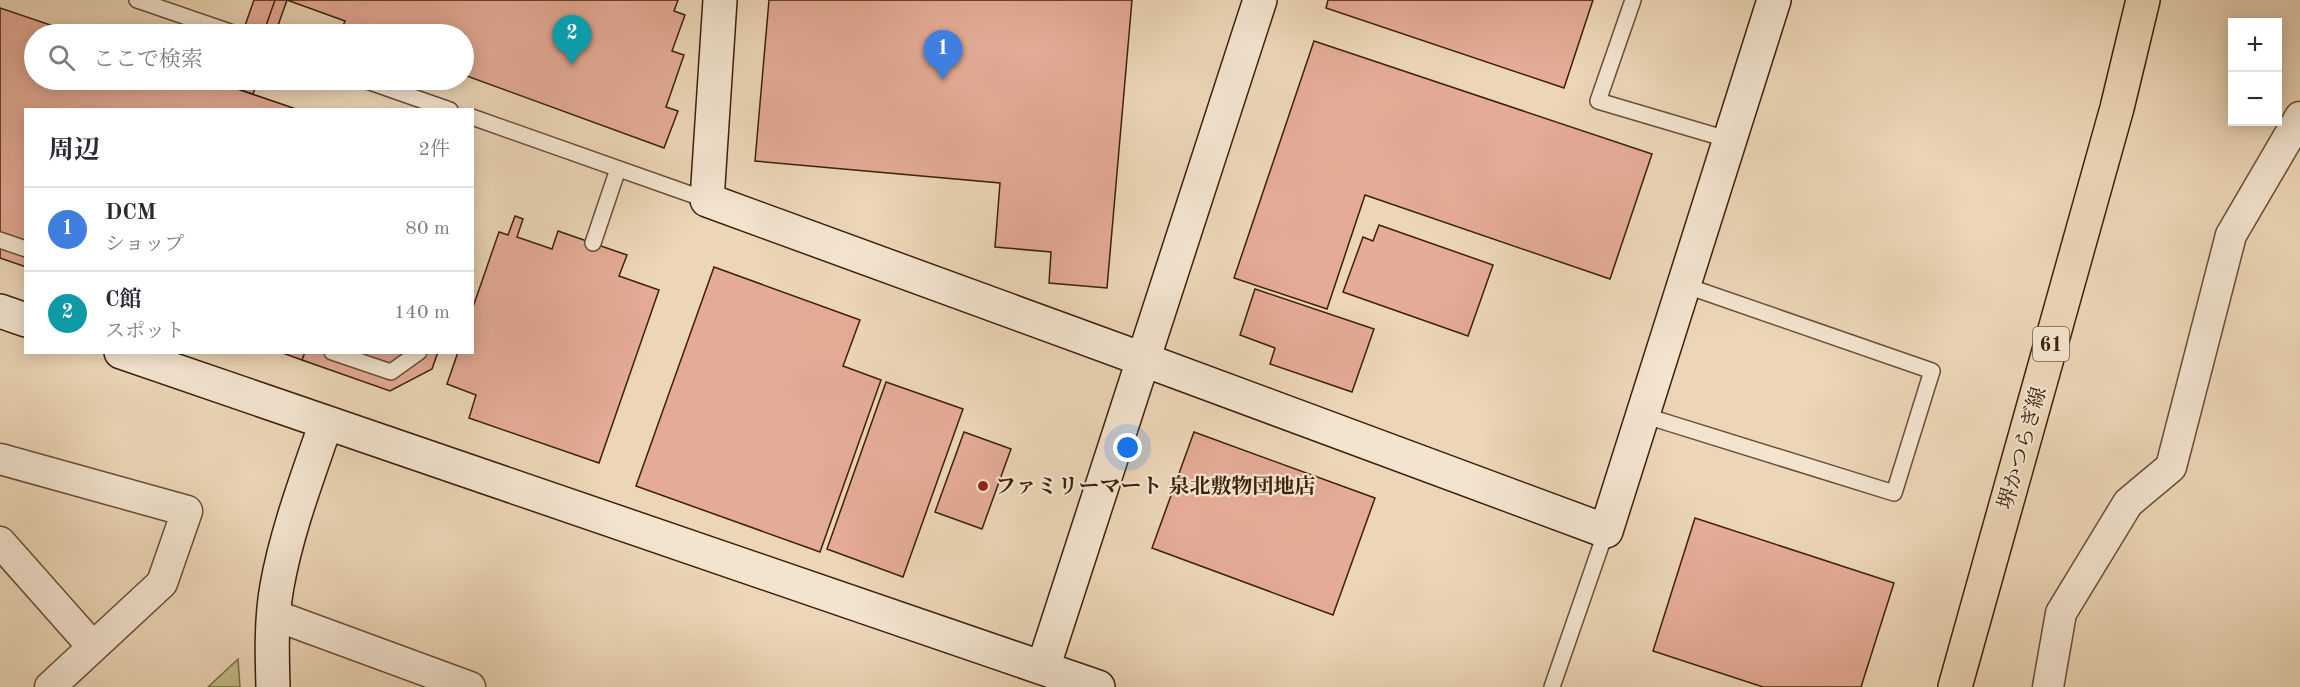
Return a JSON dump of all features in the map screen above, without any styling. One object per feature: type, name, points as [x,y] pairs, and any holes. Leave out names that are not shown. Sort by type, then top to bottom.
[{"type":"main road","name":"堺かつらぎ線","points":[[1955,687],[2117,108],[2143,0]]},
{"type":"street","points":[[720,0],[707,200],[1142,358],[1606,531],[1774,0]]},
{"type":"street","points":[[1043,668],[1260,0]]},
{"type":"street","points":[[2048,687],[2061,613],[2128,503],[2171,467],[2231,235],[2300,117]]},
{"type":"street","points":[[0,311],[24,319]]},
{"type":"street","points":[[127,354],[1098,687]]},
{"type":"street","points":[[273,687],[274,615],[277,587],[288,538],[326,423]]},
{"type":"street","points":[[0,459],[187,511],[162,583],[50,687]]},
{"type":"street","points":[[0,542],[93,647]]},
{"type":"street","points":[[274,615],[470,687]]},
{"type":"lane","points":[[138,0],[207,24]]},
{"type":"lane","points":[[1633,0],[1598,101],[1730,140]]},
{"type":"lane","points":[[387,90],[422,105],[439,108]]},
{"type":"lane","points":[[474,118],[707,200]]},
{"type":"lane","points":[[593,243],[618,169]]},
{"type":"lane","points":[[0,240],[24,248]]},
{"type":"lane","points":[[1643,415],[1894,494],[1932,371],[1684,285]]},
{"type":"lane","points":[[338,354],[391,372],[415,354]]},
{"type":"lane","points":[[1552,687],[1606,531]]},
{"type":"shaded area","points":[[238,659],[240,687],[208,687]]},
{"type":"building","points":[[254,0],[287,0],[279,24],[246,24]]},
{"type":"building","points":[[275,0],[287,0],[279,24],[267,24]]},
{"type":"building","points":[[287,0],[678,0],[674,11],[685,15],[672,51],[684,55],[666,107],[678,111],[664,148],[474,79],[474,24],[344,24],[345,21]]},
{"type":"building","points":[[769,0],[1132,0],[1107,288],[1049,283],[1051,252],[995,247],[1000,183],[755,161]]},
{"type":"building","points":[[1328,0],[1593,0],[1564,88],[1326,8]]},
{"type":"building","points":[[0,8],[47,24],[24,24],[24,90],[240,90],[293,108],[24,108],[24,266],[0,258]]},
{"type":"building","points":[[1314,41],[1652,154],[1610,279],[1365,195],[1327,309],[1234,278]]},
{"type":"building","points":[[241,90],[254,90],[253,94]]},
{"type":"building","points":[[243,90],[254,90],[253,94]]},
{"type":"building","points":[[515,216],[523,219],[517,237],[552,249],[558,231],[627,255],[619,276],[659,290],[599,463],[469,418],[476,395],[447,384],[457,354],[474,354],[474,304],[499,232],[508,235]]},
{"type":"building","points":[[1379,225],[1493,265],[1468,336],[1343,292],[1363,237],[1373,241]]},
{"type":"building","points":[[714,267],[860,320],[843,366],[881,380],[820,552],[636,486]]},
{"type":"building","points":[[1255,289],[1374,329],[1352,392],[1270,364],[1275,348],[1240,335]]},
{"type":"building","points":[[286,354],[304,354],[302,360]]},
{"type":"building","points":[[304,354],[437,354],[432,369],[390,391],[302,360]]},
{"type":"building","points":[[886,382],[963,409],[903,577],[827,549]]},
{"type":"building","points":[[964,432],[1011,449],[982,529],[935,512]]},
{"type":"building","points":[[1194,432],[1375,498],[1333,615],[1152,548]]},
{"type":"building","points":[[1695,518],[1894,583],[1861,687],[1763,687],[1653,651]]},
{"type":"place","name":"C館","points":[[572,65]]},
{"type":"place","name":"DCM","points":[[943,80]]},
{"type":"place","name":"ファミリーマート 泉北敷物団地店","points":[[983,486]]}]
